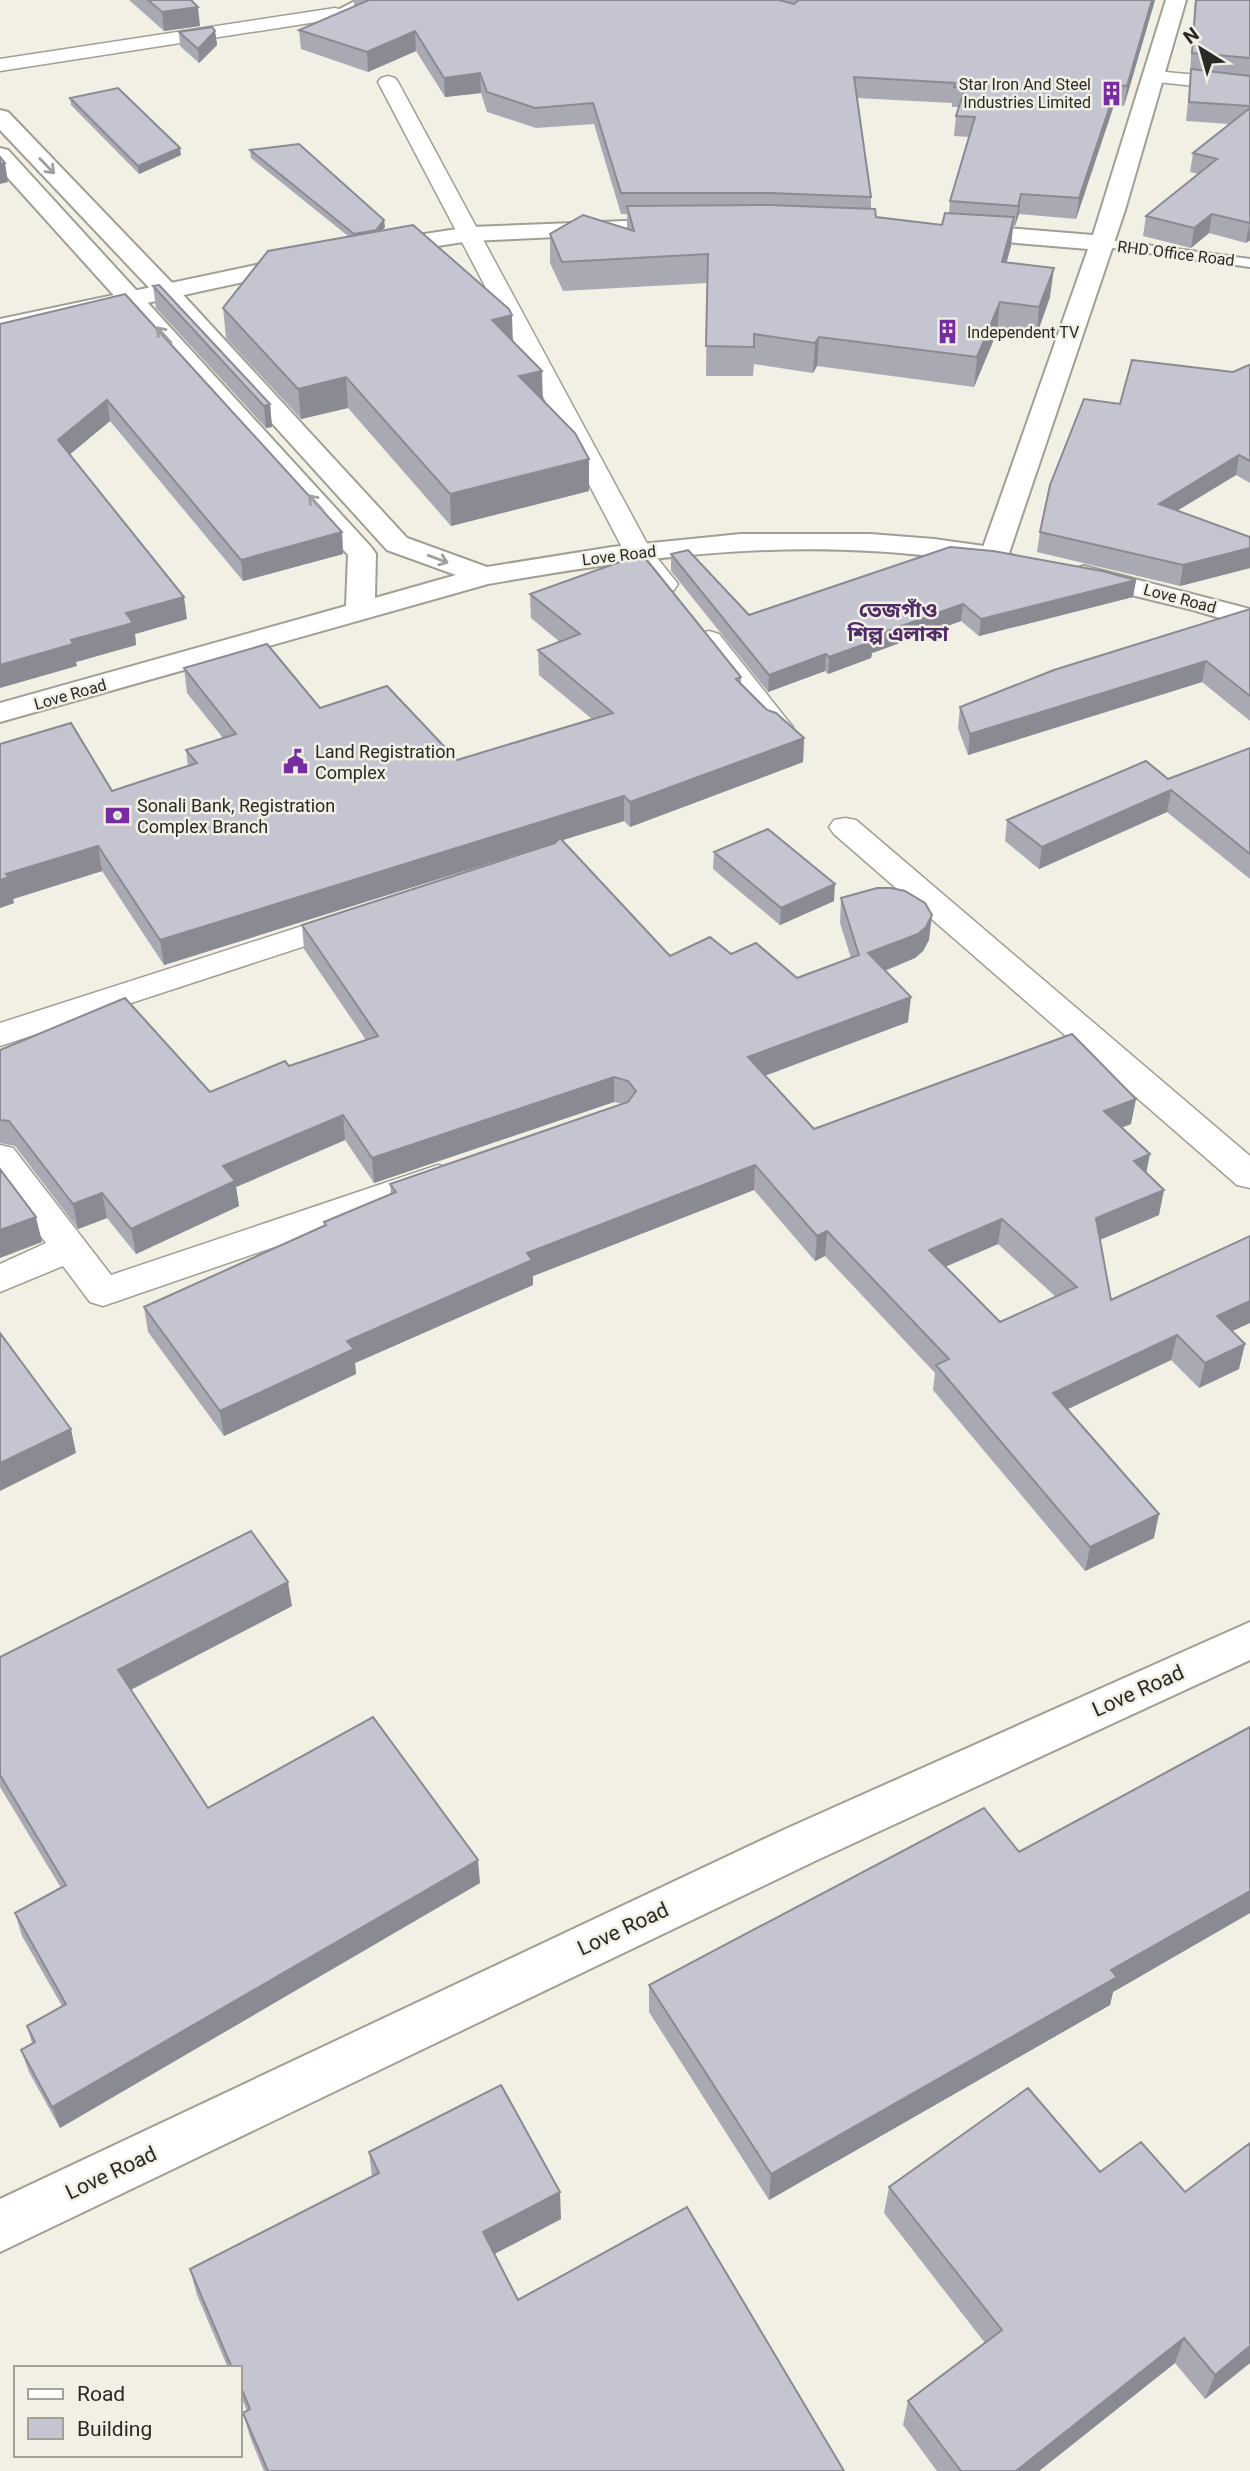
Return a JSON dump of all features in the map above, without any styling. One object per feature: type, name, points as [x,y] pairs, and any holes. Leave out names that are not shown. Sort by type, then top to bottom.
[{"type":"main road","points":[[929,229],[1102,243],[1156,77],[1176,0]]},
{"type":"main road","points":[[0,117],[165,290],[397,544],[485,576]]},
{"type":"main road","points":[[0,155],[362,554],[360,611]]},
{"type":"main road","points":[[360,251],[470,234],[700,226]]},
{"type":"main road","name":"Love Road","points":[[0,713],[485,576],[638,551],[788,541],[847,541],[926,546],[1008,559],[1102,243]]},
{"type":"main road","points":[[0,327],[324,258]]},
{"type":"main road","points":[[362,554],[397,544]]},
{"type":"main road","name":"Love Road","points":[[1062,570],[1202,603],[1250,618]]},
{"type":"main road","name":"Love Road","points":[[0,2226],[798,1846],[1250,1640]]},
{"type":"street","points":[[0,65],[335,14]]},
{"type":"street","points":[[1156,77],[1250,86]]},
{"type":"street","points":[[388,82],[638,551],[778,727]]},
{"type":"street","points":[[845,827],[1250,1176]]},
{"type":"street","points":[[0,1035],[384,910]]},
{"type":"street","points":[[0,1157],[103,1292],[471,1165]]},
{"type":"street","points":[[0,1279],[69,1248]]},
{"type":"lane","points":[[335,14],[365,0]]},
{"type":"lane","name":"RHD Office Road","points":[[1102,243],[1250,263]]},
{"type":"building","points":[[148,0],[191,0],[198,7],[162,12]]},
{"type":"building","points":[[365,0],[779,0],[794,4],[799,0],[1152,0],[1127,86],[1117,85],[1079,198],[1021,194],[1018,206],[950,201],[975,117],[956,116],[965,88],[954,87],[955,83],[854,77],[871,197],[770,193],[621,193],[593,103],[535,108],[487,92],[480,73],[444,78],[415,31],[367,52],[299,30],[367,1]]},
{"type":"building","points":[[1196,0],[1250,0],[1250,58],[1192,53]]},
{"type":"building","points":[[212,27],[215,31],[198,49],[179,32]]},
{"type":"building","points":[[1191,69],[1250,76],[1250,106],[1189,102]]},
{"type":"building","points":[[118,88],[180,148],[138,166],[70,98]]},
{"type":"building","points":[[1250,108],[1250,223],[1212,214],[1194,228],[1146,216],[1217,159],[1193,153]]},
{"type":"building","points":[[299,144],[384,220],[376,230],[354,234],[250,150]]},
{"type":"building","points":[[770,205],[875,209],[876,217],[942,225],[945,213],[1014,217],[1002,262],[1054,268],[1039,307],[1000,302],[977,357],[819,337],[815,343],[754,334],[754,347],[706,346],[708,254],[562,262],[550,234],[583,215],[634,231],[627,206]]},
{"type":"building","points":[[413,225],[509,309],[512,315],[492,320],[542,371],[519,376],[575,433],[589,459],[450,494],[346,377],[298,389],[223,308],[268,251]]},
{"type":"building","points":[[159,285],[270,404],[264,406],[153,286]]},
{"type":"building","points":[[125,294],[342,532],[241,560],[107,400],[58,440],[184,597],[126,613],[133,623],[71,640],[73,644],[0,665],[0,324]]},
{"type":"building","points":[[1132,360],[1233,372],[1250,366],[1250,461],[1239,455],[1159,504],[1250,537],[1250,548],[1183,565],[1040,532],[1050,485],[1084,399],[1120,404]]},
{"type":"building","points":[[950,547],[993,551],[1136,580],[981,619],[963,604],[868,638],[873,641],[829,657],[826,654],[769,675],[671,554],[688,550],[749,615]]},
{"type":"building","points":[[642,554],[741,677],[736,679],[767,710],[776,713],[804,738],[630,802],[624,796],[160,940],[98,846],[6,874],[9,877],[0,880],[0,744],[71,723],[112,791],[197,763],[186,750],[236,734],[184,668],[267,644],[320,708],[387,686],[457,760],[613,713],[538,650],[580,634],[530,594]]},
{"type":"building","points":[[1250,609],[1250,696],[1206,661],[970,734],[960,707],[1054,670]]},
{"type":"building","points":[[1250,748],[1250,854],[1171,790],[1042,847],[1007,820],[1146,761],[1168,779]]},
{"type":"building","points":[[768,829],[835,884],[781,908],[714,852]]},
{"type":"building","points":[[560,838],[670,956],[710,937],[731,954],[756,943],[797,978],[859,955],[841,898],[877,888],[891,888],[905,891],[925,903],[932,915],[926,927],[918,934],[868,953],[911,997],[748,1057],[814,1129],[1072,1034],[1136,1099],[1104,1111],[1150,1154],[1134,1161],[1164,1190],[1096,1218],[1111,1300],[1250,1236],[1250,1301],[1217,1316],[1245,1344],[1205,1363],[1177,1335],[1053,1393],[1159,1514],[1090,1547],[936,1365],[949,1359],[827,1231],[817,1236],[755,1165],[527,1253],[532,1260],[347,1341],[354,1349],[220,1411],[144,1307],[326,1225],[324,1222],[396,1192],[390,1184],[628,1102],[636,1091],[628,1081],[614,1077],[372,1158],[343,1115],[223,1166],[235,1181],[131,1229],[102,1193],[73,1204],[9,1121],[0,1120],[0,1050],[125,998],[210,1092],[285,1061],[289,1066],[378,1036],[302,925],[555,843]],"holes":[[[1002,1219],[1077,1287],[1000,1322],[929,1250]]]},
{"type":"building","points":[[0,1169],[36,1217],[0,1230]]},
{"type":"building","points":[[0,1333],[71,1429],[0,1463]]},
{"type":"building","points":[[251,1531],[288,1582],[118,1670],[208,1808],[373,1717],[478,1860],[52,2107],[21,2050],[35,2042],[27,2026],[66,2004],[15,1913],[66,1885],[0,1775],[0,1657]]},
{"type":"building","points":[[1250,1727],[1250,1891],[1111,1970],[1117,1977],[771,2174],[649,1985],[984,1808],[1019,1852]]},
{"type":"building","points":[[501,2085],[560,2192],[483,2232],[518,2300],[687,2207],[844,2471],[268,2471],[243,2413],[250,2409],[242,2390],[242,2366],[231,2366],[190,2269],[379,2173],[369,2152]]},
{"type":"building","points":[[1028,2088],[1100,2172],[1141,2142],[1185,2192],[1250,2143],[1250,2346],[1215,2375],[1184,2338],[1016,2471],[961,2471],[908,2401],[1002,2330],[889,2187]]},
{"type":"place","name":"Star Iron And Steel Industries Limited","points":[[1111,93]]},
{"type":"place","name":"Independent TV","points":[[947,332]]},
{"type":"place","name":"Land Registration Complex","points":[[295,762]]},
{"type":"place","name":"Sonali Bank, Registration Complex Branch","points":[[117,816]]},
{"type":"district","name":"তেজগাঁও শিল্প এলাকা","points":[[898,622]]}]
